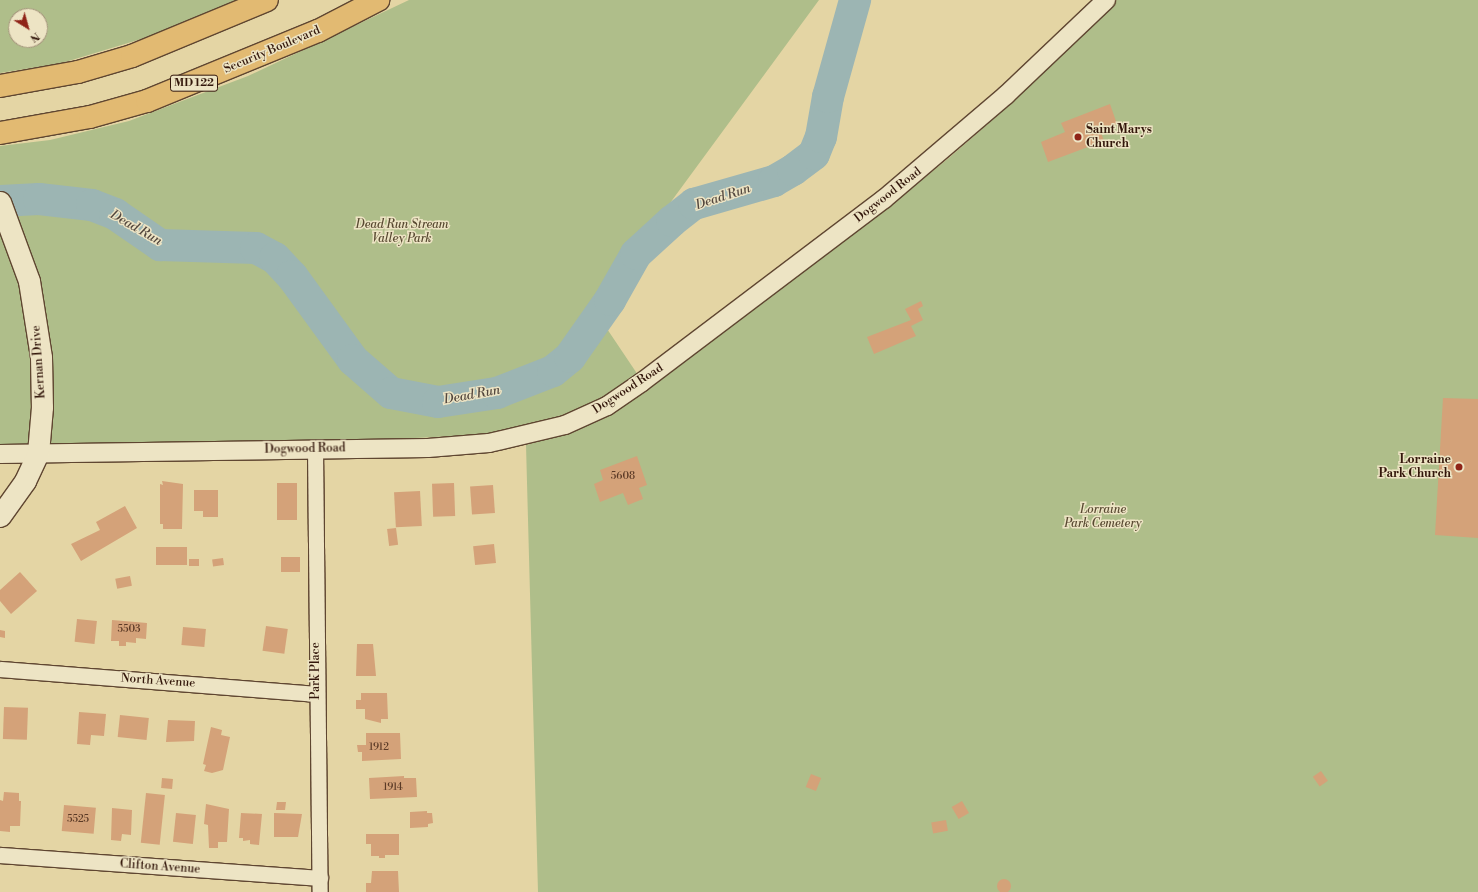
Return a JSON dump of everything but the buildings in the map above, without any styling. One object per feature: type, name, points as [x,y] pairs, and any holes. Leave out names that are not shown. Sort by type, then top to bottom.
[{"type":"main road","points":[[0,86],[78,72],[132,56],[267,0]]},
{"type":"main road","name":"Security Boulevard","points":[[0,133],[90,117],[147,101],[318,31],[378,0]]},
{"type":"main road","name":"Kernan Drive","points":[[0,202],[14,236],[29,281],[41,357],[42,407],[38,453],[25,481],[0,516]]},
{"type":"street","name":"Dogwood Road","points":[[0,454],[428,448],[489,443],[565,426],[607,406],[733,314],[884,199],[994,105],[1106,0]]},
{"type":"street","name":"Park Place","points":[[315,449],[316,694],[320,885]]},
{"type":"street","name":"North Avenue","points":[[0,669],[316,694]]},
{"type":"street","name":"Clifton Avenue","points":[[0,855],[320,885]]},
{"type":"green space","points":[[0,0],[241,0],[161,33],[62,63],[0,73]]},
{"type":"green space","name":"Dead Run Stream Valley Park","points":[[409,0],[819,0],[593,308],[638,375],[606,396],[566,417],[529,428],[476,435],[395,439],[0,446],[0,146],[50,140],[129,121],[248,76]]},
{"type":"green space","name":"Lorraine Park Cemetery","points":[[1117,0],[1478,0],[1478,892],[538,892],[526,445],[569,433],[591,423],[648,389],[890,206],[950,157],[997,116]]},
{"type":"waterway","name":"Dead Run","points":[[0,201],[39,199],[92,205],[115,214],[160,245],[256,248],[275,258],[292,276],[353,360],[391,393],[438,402],[497,393],[553,371],[570,357],[610,300],[636,254],[672,221],[694,204],[774,181],[793,170],[814,154],[821,137],[828,97],[855,0]]},
{"type":"place","name":"Saint Marys Church","points":[[1078,137]]},
{"type":"place","name":"Lorraine Park Church","points":[[1459,467]]}]
